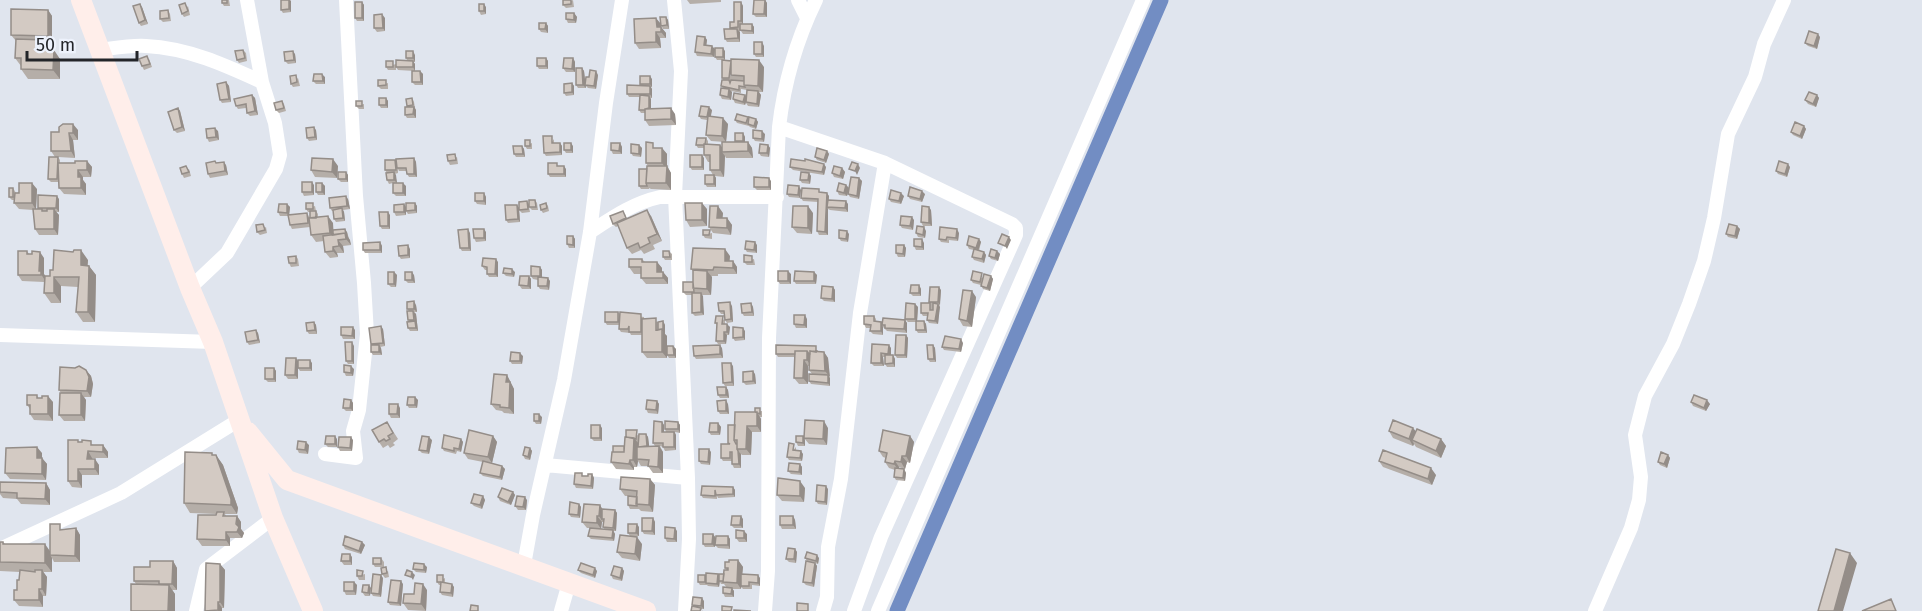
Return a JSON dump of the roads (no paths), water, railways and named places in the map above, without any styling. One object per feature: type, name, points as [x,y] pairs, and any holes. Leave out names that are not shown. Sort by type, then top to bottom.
[{"type":"street","points":[[81,0],[190,288],[213,342],[273,518],[313,611]]},
{"type":"street","points":[[190,288],[227,253],[276,169],[280,155],[275,123],[262,82],[247,0]]},
{"type":"street","points":[[325,454],[356,458],[353,431],[359,410],[367,334],[356,196],[346,0]]},
{"type":"street","points":[[524,565],[564,380],[590,232],[622,0]]},
{"type":"street","points":[[674,0],[681,71],[675,196],[688,478],[689,539],[685,611]]},
{"type":"street","points":[[798,0],[807,18]]},
{"type":"street","points":[[765,611],[768,571],[769,338],[779,128],[791,68],[807,18],[816,0]]},
{"type":"street","points":[[878,611],[1143,0]]},
{"type":"street","points":[[1595,611],[1631,528],[1639,501],[1641,477],[1635,435],[1645,396],[1672,344],[1689,304],[1704,261],[1714,218],[1728,134],[1755,77],[1764,44],[1784,0]]},
{"type":"street","points":[[99,50],[146,46],[186,52],[217,61],[262,82]]},
{"type":"street","points":[[779,128],[885,163],[1012,224],[1016,228],[1016,235],[882,537],[854,611]]},
{"type":"street","points":[[823,611],[827,597],[828,547],[840,479],[860,313],[885,163]]},
{"type":"street","points":[[590,232],[622,211],[644,201],[675,196],[777,197]]},
{"type":"street","points":[[0,335],[213,342]]},
{"type":"street","points":[[0,549],[121,493],[239,420]]},
{"type":"street","points":[[239,420],[287,480],[646,611]]},
{"type":"street","points":[[544,465],[688,478]]},
{"type":"street","points":[[196,611],[206,569],[273,518]]},
{"type":"street","points":[[561,611],[569,583]]},
{"type":"waterway","points":[[897,611],[1161,0]]}]
